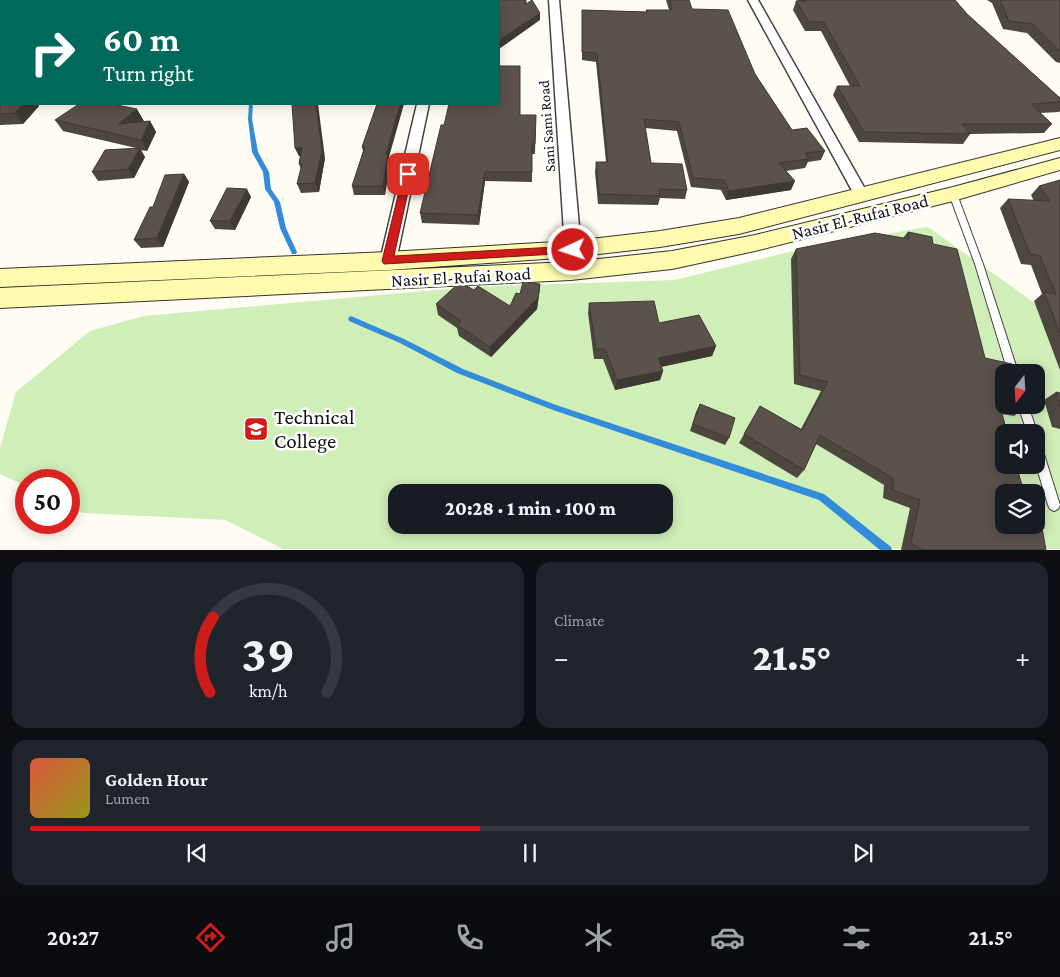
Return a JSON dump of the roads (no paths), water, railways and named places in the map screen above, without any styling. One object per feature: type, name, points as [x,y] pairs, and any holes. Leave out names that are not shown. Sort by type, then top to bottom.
[{"type":"main road","name":"Nasir El-Rufai Road","points":[[0,298],[139,282],[388,261],[573,250],[660,239],[739,226],[1060,144]]},
{"type":"main road","name":"Nasir El-Rufai Road","points":[[0,278],[139,282],[571,271],[663,261],[755,243],[953,194],[1060,164]]},
{"type":"street","name":"Sani Sami Road","points":[[554,0],[573,250]]},
{"type":"street","points":[[753,0],[862,196]]},
{"type":"street","points":[[388,261],[423,105]]},
{"type":"lane","points":[[953,194],[979,264],[1010,364]]},
{"type":"lane","points":[[1044,474],[1054,505]]},
{"type":"waterway","points":[[251,105],[250,119],[255,152],[266,172],[268,189],[277,202],[283,228],[294,252]]},
{"type":"waterway","points":[[351,319],[402,341],[460,371],[556,408],[821,497],[888,550]]},
{"type":"place","name":"Technical College","points":[[256,429]]}]
